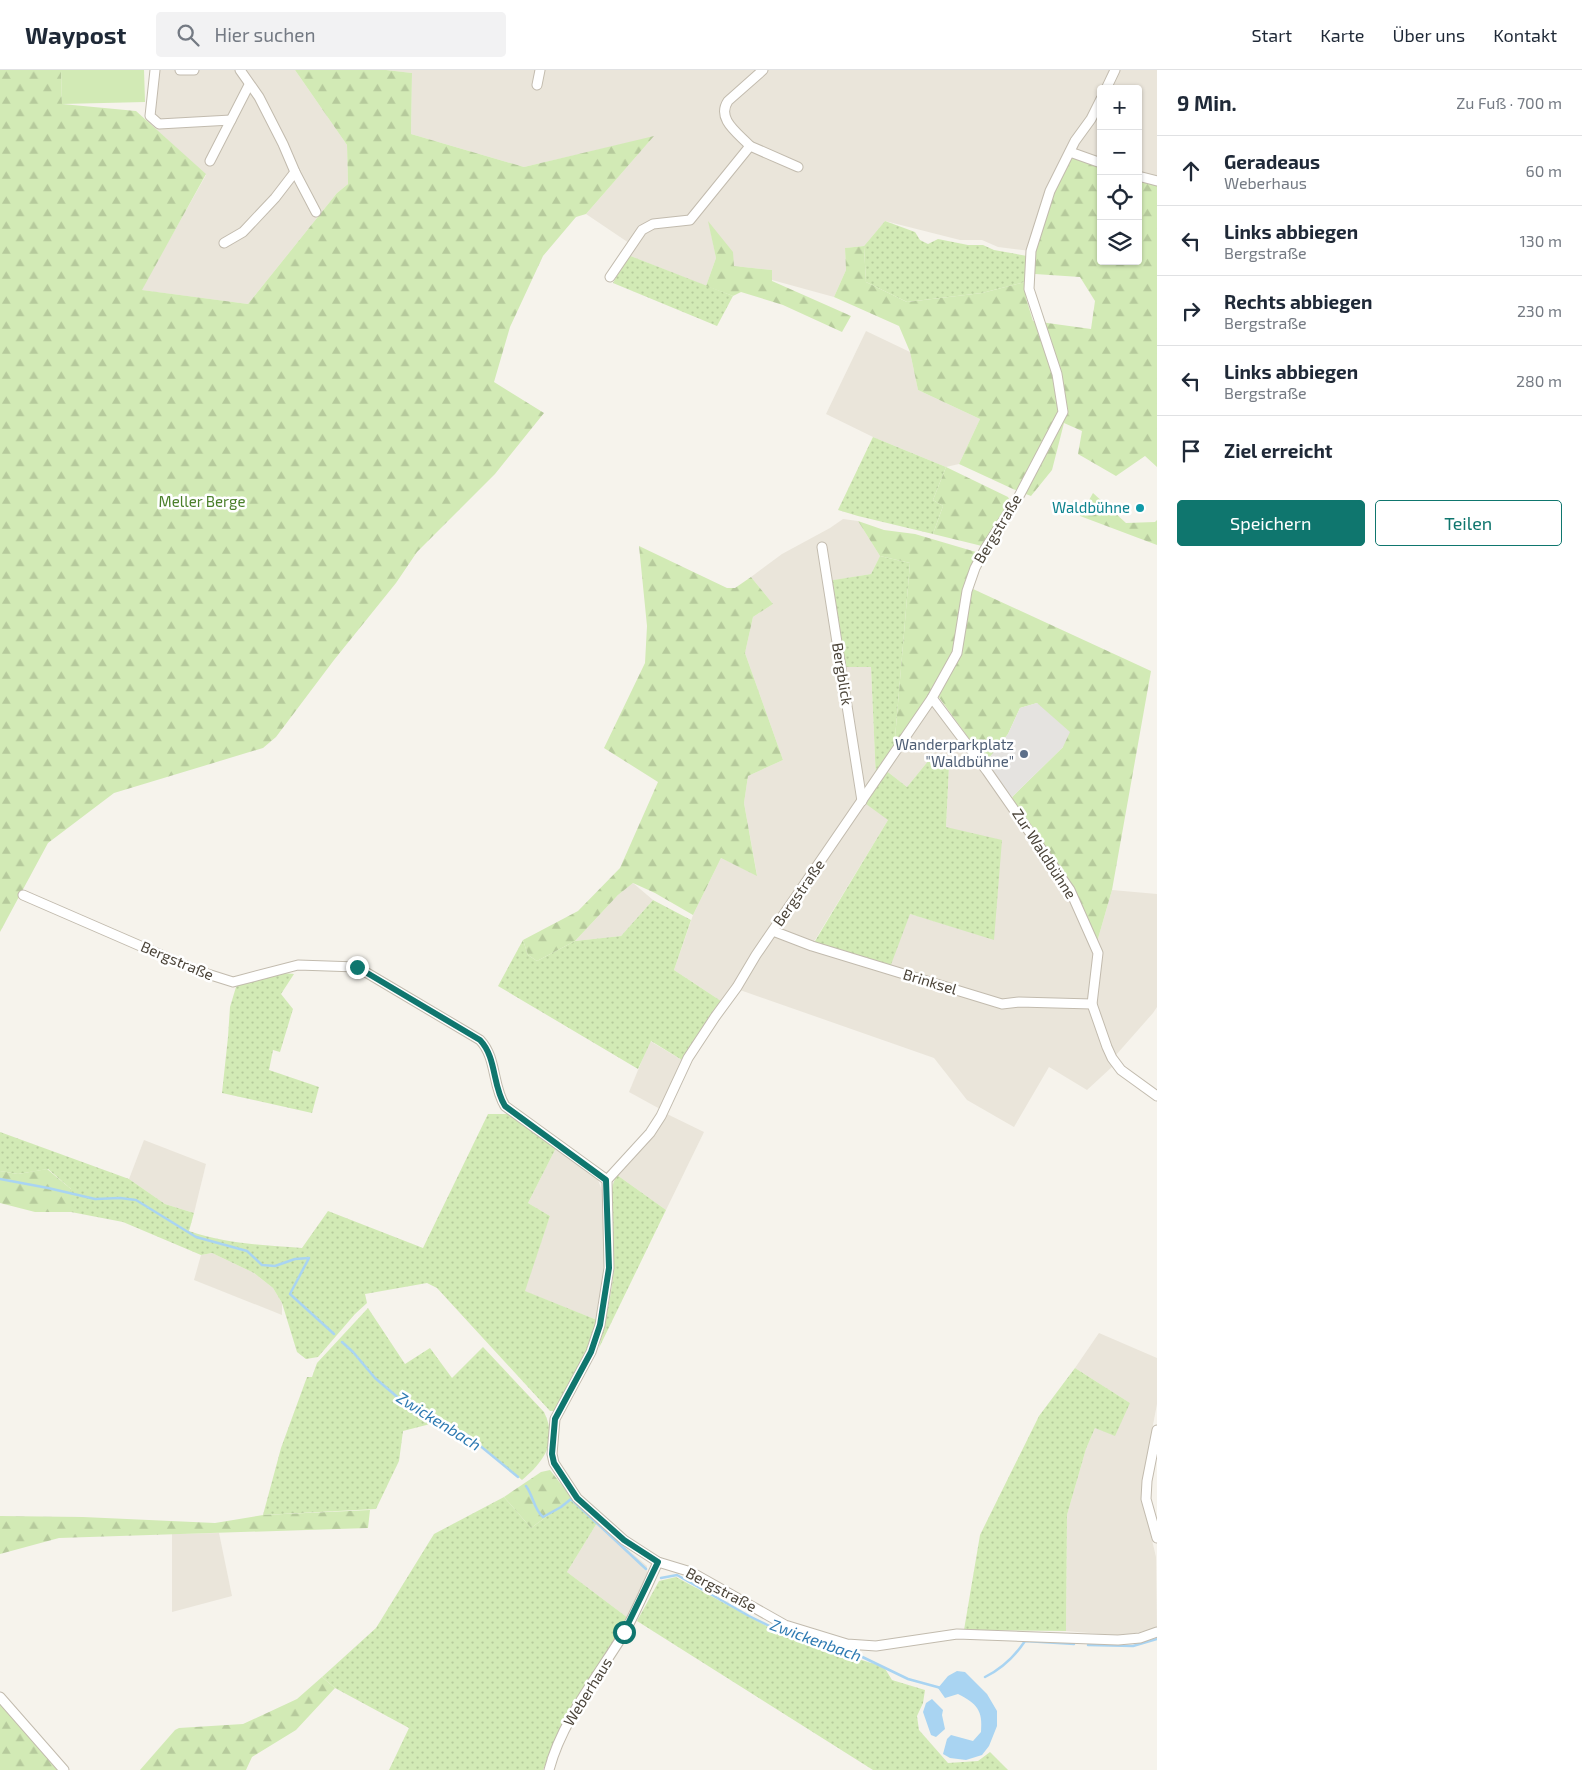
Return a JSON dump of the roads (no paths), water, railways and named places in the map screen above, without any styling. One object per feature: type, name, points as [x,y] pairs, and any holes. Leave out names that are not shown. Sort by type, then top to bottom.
[{"type":"street","points":[[155,70],[150,116],[159,124],[231,120]]},
{"type":"street","points":[[180,70],[194,70]]},
{"type":"street","points":[[240,70],[259,97],[273,123],[295,172],[316,212]]},
{"type":"street","points":[[537,86],[540,70]]},
{"type":"street","points":[[764,70],[728,101],[724,107],[725,119],[750,146],[798,167]]},
{"type":"street","points":[[1108,85],[1115,70]]},
{"type":"street","points":[[210,161],[250,85]]},
{"type":"street","name":"Bergstraße","points":[[1097,107],[1075,141],[1050,191],[1031,251],[1029,289],[1057,374],[1063,412],[1018,498],[985,549],[976,568],[966,591],[957,653],[932,698],[688,1058],[661,1116],[650,1133],[606,1180],[609,1268],[600,1325],[591,1352],[555,1419],[552,1454],[554,1463],[577,1498],[624,1540],[658,1562],[692,1572],[785,1625],[847,1644],[876,1646],[955,1634],[1028,1635],[1118,1640],[1140,1638],[1157,1632]]},
{"type":"street","points":[[610,277],[642,230],[653,224],[690,220],[750,146]]},
{"type":"street","points":[[1070,152],[1097,162]]},
{"type":"street","points":[[224,243],[242,232],[275,198],[295,172]]},
{"type":"street","points":[[1142,177],[1157,181]]},
{"type":"street","name":"Bergblick","points":[[822,547],[862,801]]},
{"type":"street","name":"Zur Waldbühne","points":[[932,698],[987,771],[1070,890],[1098,953],[1092,1004],[1112,1058],[1121,1070],[1157,1096]]},
{"type":"street","name":"Bergstraße","points":[[22,895],[198,971],[233,982],[298,965],[357,967],[480,1040],[488,1048],[496,1087],[505,1106],[606,1180]]},
{"type":"street","name":"Brinksel","points":[[773,931],[812,946],[1002,1004],[1019,1002],[1092,1004]]},
{"type":"street","points":[[1157,1430],[1147,1481],[1146,1500],[1157,1538]]},
{"type":"street","name":"Weberhaus","points":[[549,1770],[553,1754],[564,1730],[624,1632],[658,1562]]},
{"type":"street","points":[[0,1697],[64,1770]]},
{"type":"water","points":[[957,1671],[965,1672],[987,1694],[997,1711],[997,1726],[989,1746],[982,1755],[966,1760],[950,1758],[943,1754],[947,1739],[951,1735],[973,1741],[981,1732],[980,1713],[974,1705],[958,1694],[945,1698],[938,1688],[948,1676]]},
{"type":"water","points":[[932,1699],[943,1710],[942,1715],[945,1729],[936,1737],[931,1735],[923,1712],[926,1703]]},
{"type":"waterway","name":"Zwickenbach","points":[[0,1179],[95,1199],[120,1198],[136,1200],[196,1237],[247,1251],[262,1265],[275,1266],[295,1259],[309,1258],[290,1294],[334,1334]]},
{"type":"waterway","name":"Zwickenbach","points":[[342,1342],[375,1378],[402,1401],[467,1435],[518,1477]]},
{"type":"waterway","name":"Zwickenbach","points":[[526,1486],[543,1517],[571,1499],[646,1569]]},
{"type":"waterway","name":"Zwickenbach","points":[[661,1578],[677,1575],[749,1616],[782,1632],[850,1651],[908,1679],[941,1688]]},
{"type":"waterway","name":"Zwickenbach","points":[[1088,1645],[1133,1646],[1157,1639]]},
{"type":"waterway","name":"Zwickenbach","points":[[985,1677],[1007,1662],[1025,1641],[1074,1644]]},
{"type":"place","name":"Waldbühne","points":[[1140,508]]},
{"type":"place","name":"Wanderparkplatz \"Waldbühne\"","points":[[1024,754]]},
{"type":"park label","name":"Meller Berge","points":[[202,502]]}]
